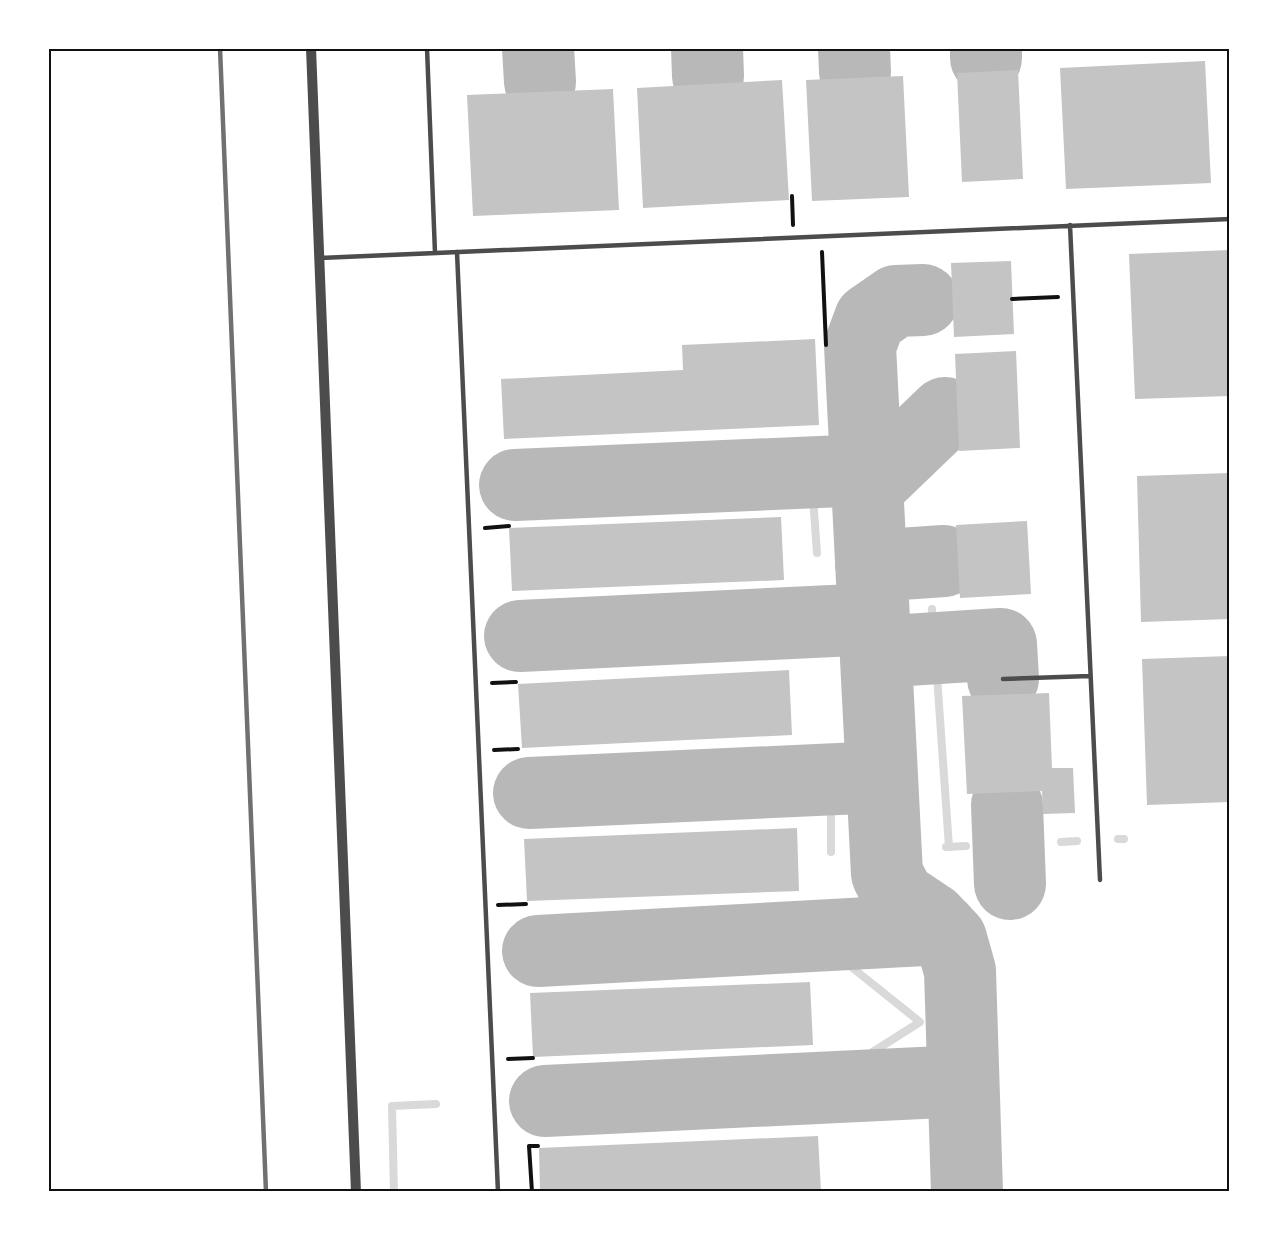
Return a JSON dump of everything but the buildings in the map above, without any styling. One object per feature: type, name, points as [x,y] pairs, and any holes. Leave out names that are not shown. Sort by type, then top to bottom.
[{"type":"street","points":[[311,48],[356,1192]]},
{"type":"lane","points":[[427,48],[435,253]]},
{"type":"lane","points":[[320,258],[1230,219]]},
{"type":"lane","points":[[1070,225],[1100,880]]},
{"type":"lane","points":[[457,252],[498,1192]]},
{"type":"lane","points":[[1003,679],[1090,676]]},
{"type":"path","points":[[792,196],[793,238]]},
{"type":"path","points":[[822,236],[825,345]]},
{"type":"path","points":[[1012,299],[1073,297]]},
{"type":"path","points":[[469,530],[509,526]]},
{"type":"path","points":[[476,685],[516,682]]},
{"type":"path","points":[[479,751],[518,749]]},
{"type":"path","points":[[486,906],[525,904]]},
{"type":"path","points":[[492,1060],[532,1058]]},
{"type":"path","points":[[532,1192],[529,1146],[538,1146]]},
{"type":"waterway","points":[[812,484],[817,553]]},
{"type":"waterway","points":[[932,609],[932,616]]},
{"type":"waterway","points":[[811,639],[820,649]]},
{"type":"waterway","points":[[496,651],[512,651]]},
{"type":"waterway","points":[[937,676],[949,847]]},
{"type":"waterway","points":[[831,794],[831,852]]},
{"type":"waterway","points":[[504,809],[519,807]]},
{"type":"waterway","points":[[1118,839],[1124,839]]},
{"type":"waterway","points":[[1061,842],[1077,841]]},
{"type":"waterway","points":[[946,847],[966,846]]},
{"type":"waterway","points":[[829,949],[920,1022],[841,1072]]},
{"type":"waterway","points":[[511,962],[527,961]]},
{"type":"waterway","points":[[522,1100],[533,1101]]},
{"type":"waterway","points":[[394,1192],[392,1106],[436,1104]]},
{"type":"taxiway","points":[[538,48],[540,82]]},
{"type":"taxiway","points":[[707,48],[708,76]]},
{"type":"taxiway","points":[[854,48],[855,72]]},
{"type":"taxiway","points":[[986,48],[986,58]]},
{"type":"taxiway","points":[[923,300],[896,301],[870,319],[860,346],[887,874],[899,897],[932,919],[951,939],[960,971],[967,1192]]},
{"type":"taxiway","points":[[867,488],[945,413]]},
{"type":"taxiway","points":[[515,485],[866,470]]},
{"type":"taxiway","points":[[871,566],[944,561]]},
{"type":"taxiway","points":[[520,636],[874,619]]},
{"type":"taxiway","points":[[876,652],[1001,644],[1003,679]]},
{"type":"taxiway","points":[[529,793],[882,777]]},
{"type":"taxiway","points":[[1007,805],[1010,884]]},
{"type":"taxiway","points":[[538,951],[942,929]]},
{"type":"taxiway","points":[[545,1101],[963,1081]]},
{"type":"railway","points":[[220,48],[266,1192]]}]
